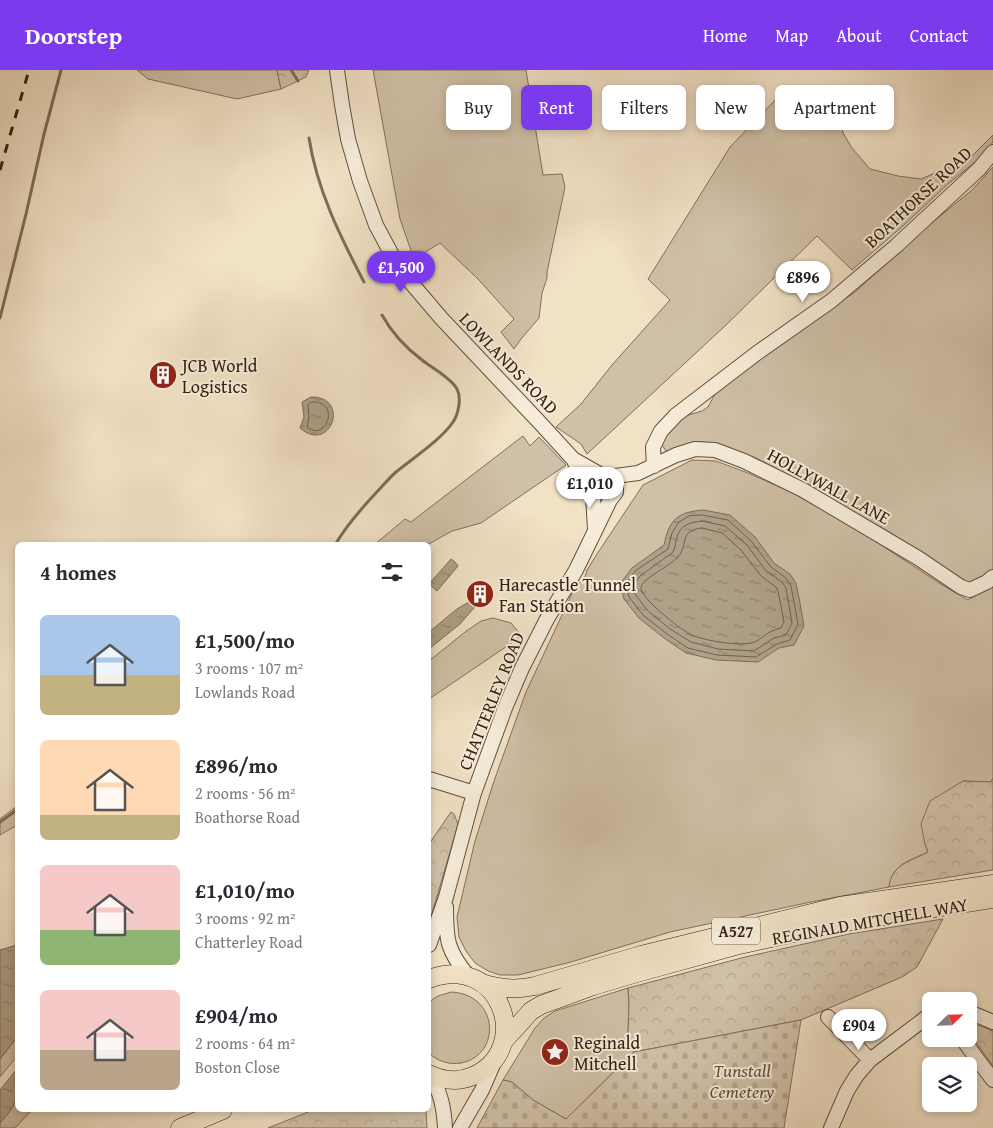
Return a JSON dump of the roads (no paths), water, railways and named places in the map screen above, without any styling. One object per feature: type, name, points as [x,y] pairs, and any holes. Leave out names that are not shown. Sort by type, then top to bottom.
[{"type":"main road","name":"REGINALD MITCHELL WAY","points":[[475,980],[499,988],[535,986],[641,955],[840,906],[993,884]]},
{"type":"main road","name":"REGINALD MITCHELL WAY","points":[[500,1049],[522,1020],[541,1005],[637,972],[735,946],[844,922],[993,899]]},
{"type":"main road","name":"A527","points":[[431,978],[448,974],[461,975],[475,980]]},
{"type":"main road","points":[[475,980],[491,990],[501,1005],[504,1014],[505,1030],[500,1049]]},
{"type":"main road","name":"A527","points":[[431,1075],[452,1080],[470,1077],[486,1068],[500,1049]]},
{"type":"main road","points":[[180,1128],[218,1112]]},
{"type":"street","name":"LOWLANDS ROAD","points":[[337,70],[348,139],[360,181],[376,225],[392,255],[407,278],[441,318],[573,460],[592,493]]},
{"type":"street","name":"BOATHORSE ROAD","points":[[654,466],[653,447],[661,431],[676,415],[756,353],[831,301],[903,239],[979,169],[993,152]]},
{"type":"street","name":"HOLLYWALL LANE","points":[[606,476],[638,473],[676,455],[695,449],[715,450],[803,490],[918,558],[961,587],[970,590],[988,582],[993,577]]},
{"type":"street","name":"LOWLANDS ROAD","points":[[573,460],[606,476]]},
{"type":"street","name":"HOLLYWALL LANE","points":[[613,497],[638,473]]},
{"type":"street","points":[[606,476],[612,479],[617,487],[613,497],[602,501],[596,499],[592,493],[593,482],[599,477],[606,476]]},
{"type":"street","name":"CHATTERLEY ROAD","points":[[592,493],[595,530]]},
{"type":"street","name":"CHATTERLEY ROAD","points":[[431,939],[446,897],[474,793],[520,673],[613,497]]},
{"type":"street","points":[[431,780],[474,793]]},
{"type":"street","name":"CHATTERLEY ROAD","points":[[446,897],[446,932],[449,945],[454,957],[475,980]]},
{"type":"street","points":[[978,1016],[993,1022]]},
{"type":"street","points":[[835,1019],[870,1060]]},
{"type":"street","points":[[831,1128],[856,1075],[870,1060],[922,1021]]},
{"type":"street","points":[[969,1048],[993,1080]]},
{"type":"street","points":[[460,1128],[482,1090],[500,1049]]},
{"type":"street","points":[[431,1076],[440,1095],[444,1111],[445,1128]]},
{"type":"water","points":[[311,397],[323,399],[331,405],[333,413],[332,422],[328,430],[320,434],[311,434],[300,428],[304,417],[302,402]]},
{"type":"water","points":[[703,510],[730,515],[755,537],[774,563],[790,574],[796,583],[804,626],[794,645],[779,648],[758,662],[716,660],[686,653],[639,618],[624,599],[620,584],[632,568],[664,545],[669,529],[676,519],[687,513]]},
{"type":"water","points":[[451,559],[458,566],[437,591],[431,586],[431,582]]},
{"type":"water","points":[[477,597],[480,601],[460,624],[431,647],[431,630],[457,609]]},
{"type":"water","points":[[15,946],[15,1040],[0,1059],[0,950]]},
{"type":"water","points":[[15,1071],[15,1102],[0,1123],[0,1090]]},
{"type":"waterway","points":[[0,318],[61,70]]},
{"type":"waterway","points":[[291,70],[298,81]]},
{"type":"waterway","points":[[309,138],[318,176],[330,212],[364,282]]},
{"type":"waterway","points":[[337,542],[354,518],[390,477],[448,429],[455,419],[459,406],[459,397],[454,385],[405,345],[390,328],[382,315]]},
{"type":"waterway","points":[[0,822],[15,811]]},
{"type":"railway","points":[[0,170],[29,70]]},
{"type":"place","name":"JCB World Logistics","points":[[163,375]]},
{"type":"place","name":"Harecastle Tunnel Fan Station","points":[[480,594]]},
{"type":"place","name":"Reginald Mitchell","points":[[555,1052]]},
{"type":"park label","name":"Tunstall Cemetery","points":[[742,1080]]}]
